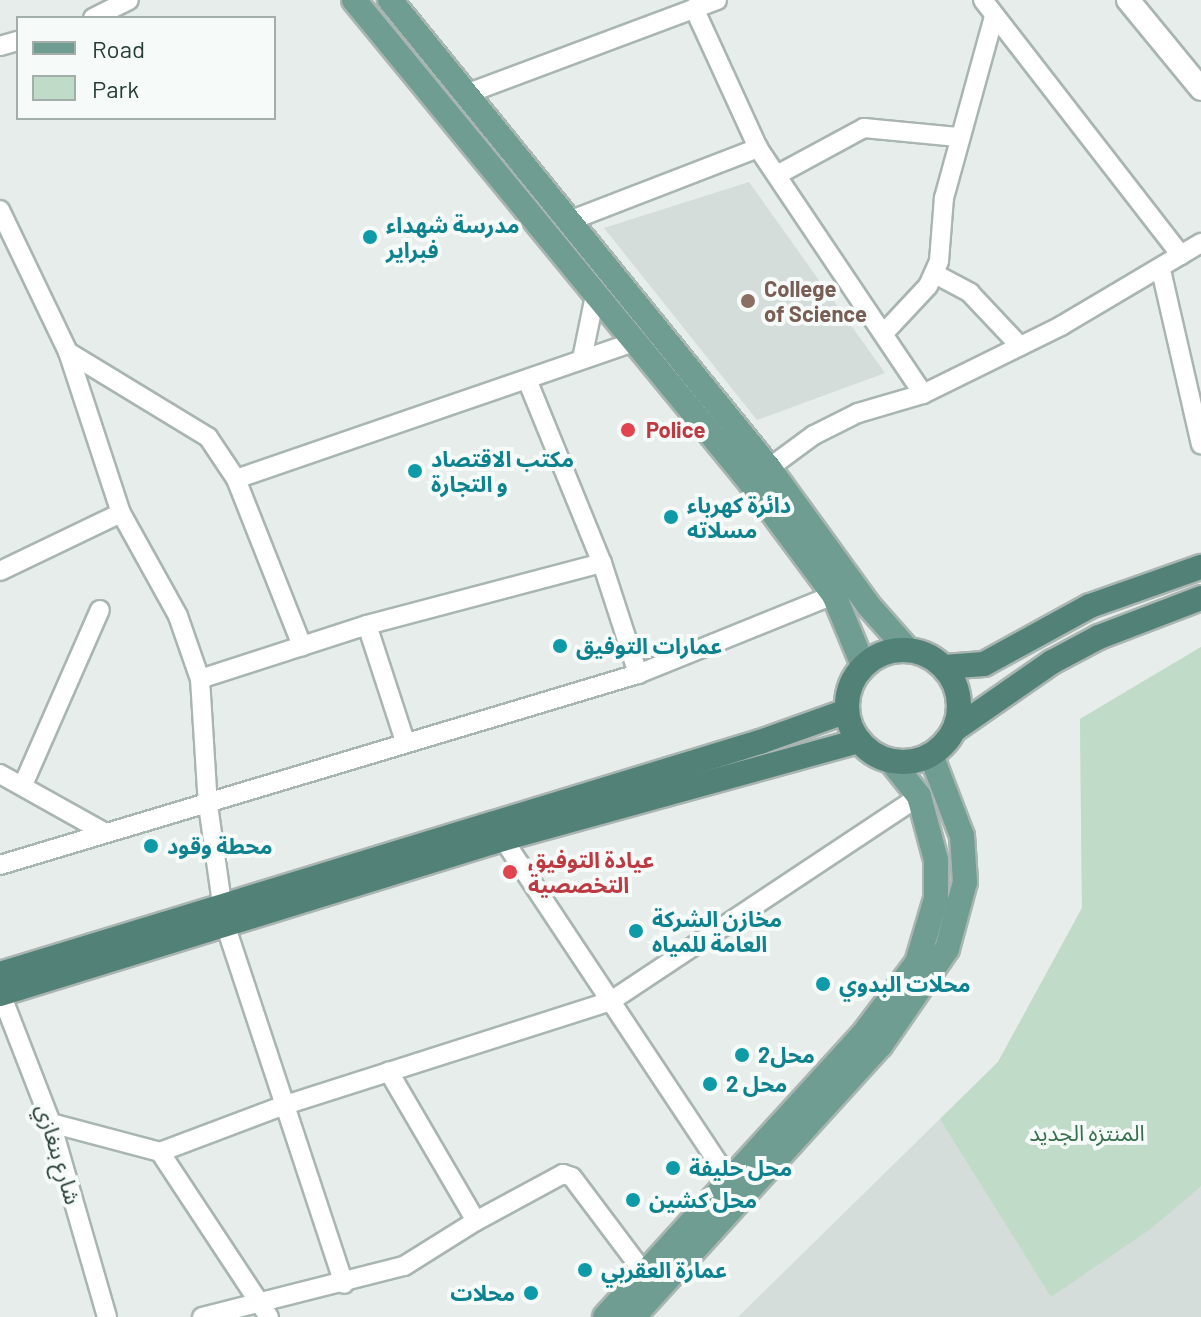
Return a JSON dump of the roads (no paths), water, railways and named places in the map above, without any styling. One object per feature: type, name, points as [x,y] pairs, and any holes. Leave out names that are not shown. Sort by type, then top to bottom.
[{"type":"highway","points":[[1201,567],[1101,601],[984,664],[944,667],[908,650],[892,650],[863,665],[853,679],[847,711],[859,741],[891,761],[931,755],[954,730],[1087,643],[1201,598]]},
{"type":"highway","points":[[944,667],[957,697],[954,730]]},
{"type":"highway","points":[[0,994],[223,916],[847,711]]},
{"type":"highway","points":[[0,974],[223,916],[859,741]]},
{"type":"main road","points":[[354,0],[596,291],[834,595],[863,665]]},
{"type":"main road","points":[[390,0],[769,468],[868,605],[908,650]]},
{"type":"main road","points":[[822,1095],[880,1046],[947,949],[965,882],[962,836],[931,755]]},
{"type":"main road","points":[[633,1317],[737,1190],[822,1095],[902,985],[927,938],[936,860],[919,796],[891,761]]},
{"type":"main road","points":[[605,1317],[644,1273],[737,1190]]},
{"type":"street","points":[[97,16],[129,0]]},
{"type":"street","points":[[466,94],[717,0]]},
{"type":"street","points":[[1128,0],[1201,89]]},
{"type":"street","points":[[694,8],[758,148],[923,394]]},
{"type":"street","points":[[884,333],[935,274],[958,137],[988,8]]},
{"type":"street","points":[[988,8],[1181,255]]},
{"type":"street","points":[[777,175],[864,128],[958,137]]},
{"type":"street","points":[[569,221],[758,148]]},
{"type":"street","points":[[3,222],[68,352],[121,513],[178,616],[200,679],[208,805],[223,916],[282,1106],[344,1284]]},
{"type":"street","points":[[769,468],[814,435],[858,413],[923,394],[1020,346],[1161,270],[1201,243]]},
{"type":"street","points":[[1161,270],[1201,444]]},
{"type":"street","points":[[935,274],[970,293],[1020,346]]},
{"type":"street","points":[[582,359],[596,291]]},
{"type":"street","points":[[236,479],[528,382],[636,341]]},
{"type":"street","points":[[68,352],[196,426],[236,479],[302,646]]},
{"type":"street","points":[[528,382],[602,563],[638,674]]},
{"type":"street","points":[[0,571],[121,513]]},
{"type":"street","points":[[200,679],[367,625],[602,563]]},
{"type":"street","points":[[0,865],[102,831],[208,805],[405,741],[638,674],[834,595]]},
{"type":"street","points":[[23,785],[100,610]]},
{"type":"street","points":[[367,625],[405,741]]},
{"type":"street","points":[[0,774],[102,831]]},
{"type":"street","points":[[51,1123],[160,1152],[282,1106],[611,1001],[919,796]]},
{"type":"street","points":[[503,839],[737,1190]]},
{"type":"street","name":"شارع بنغازي","points":[[0,994],[51,1123],[107,1317]]},
{"type":"street","points":[[389,1072],[476,1221]]},
{"type":"street","points":[[160,1152],[266,1310]]},
{"type":"street","points":[[202,1317],[266,1310],[404,1266],[476,1221],[563,1174],[587,1191],[644,1273]]},
{"type":"place","name":"مدرسة شهداء فبراير","points":[[370,237]]},
{"type":"place","name":"College of Science","points":[[748,301]]},
{"type":"place","name":"Police","points":[[628,430]]},
{"type":"place","name":"مكتب الاقتصاد و التجارة","points":[[415,471]]},
{"type":"place","name":"دائرة كهرباء مسلاته","points":[[671,517]]},
{"type":"place","name":"عمارات التوفيق","points":[[560,646]]},
{"type":"place","name":"محطة وقود","points":[[151,846]]},
{"type":"place","name":"عيادة التوفيق التخصصية","points":[[510,872]]},
{"type":"place","name":"مخازن الشركة العامة للمياه","points":[[636,931]]},
{"type":"place","name":"محلات البدوي","points":[[823,984]]},
{"type":"place","name":"محل2","points":[[742,1055]]},
{"type":"place","name":"محل 2","points":[[710,1084]]},
{"type":"place","name":"محل حليفة","points":[[673,1168]]},
{"type":"place","name":"محل كشين","points":[[633,1200]]},
{"type":"place","name":"عمارة العقربي","points":[[585,1270]]},
{"type":"place","name":"محلات","points":[[531,1293]]},
{"type":"park label","name":"المنتزه الجديد","points":[[1087,1133]]}]
